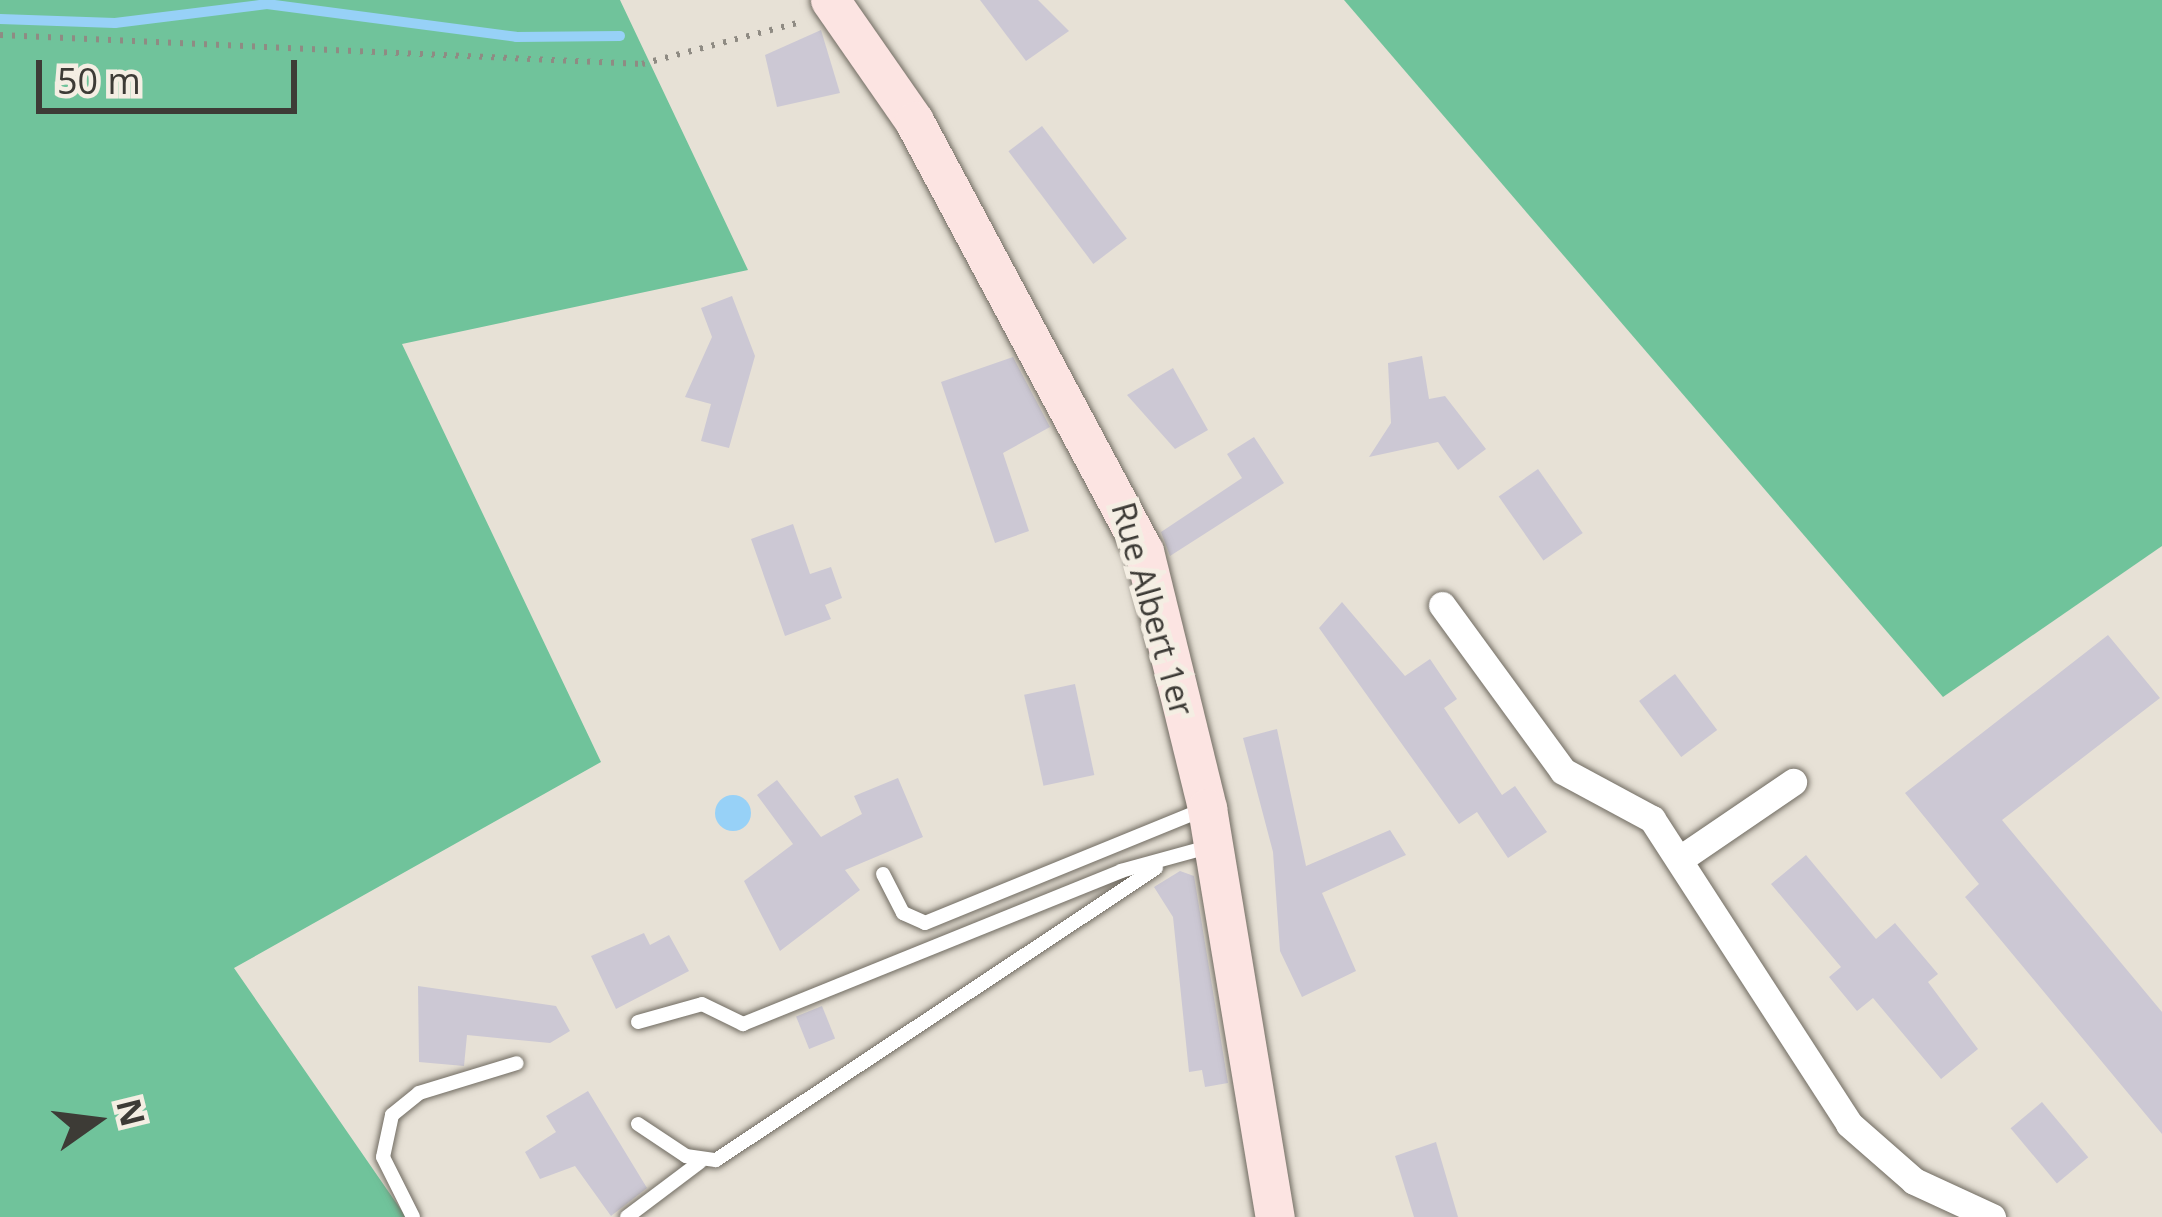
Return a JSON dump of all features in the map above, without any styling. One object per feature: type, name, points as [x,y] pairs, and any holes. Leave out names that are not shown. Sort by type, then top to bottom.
[{"type":"street","name":"Rue Albert 1er","points":[[835,6],[914,121],[1122,494],[1210,827],[1275,1217]]},
{"type":"street","points":[[1442,605],[1563,771],[1652,819],[1849,1124],[1914,1181],[1980,1215]]},
{"type":"street","points":[[1680,859],[1793,782]]},
{"type":"lane","points":[[626,1217],[700,1162],[1156,868],[1210,827]]},
{"type":"lane","points":[[883,874],[903,913],[925,923],[1210,827]]},
{"type":"lane","points":[[638,1022],[702,1004],[742,1024],[1121,871],[1156,868]]},
{"type":"lane","points":[[413,1217],[383,1157],[392,1115],[419,1093],[517,1063]]},
{"type":"lane","points":[[638,1124],[700,1162]]},
{"type":"path","points":[[0,35],[642,64],[835,6]]},
{"type":"green space","points":[[0,0],[620,0],[748,270],[402,344],[601,762],[234,968],[406,1217],[0,1217]]},
{"type":"green space","points":[[1344,0],[2162,0],[2162,546],[1943,697]]},
{"type":"water","points":[[733,795],[746,800],[751,813],[746,826],[733,831],[720,826],[715,813],[720,800]]},
{"type":"building","points":[[980,0],[1038,0],[1069,31],[1026,61]]},
{"type":"building","points":[[821,30],[840,93],[777,107],[765,55]]},
{"type":"building","points":[[1042,126],[1127,239],[1093,264],[1008,151]]},
{"type":"building","points":[[732,296],[755,356],[729,448],[701,441],[711,404],[685,397],[712,337],[701,308]]},
{"type":"building","points":[[1422,356],[1429,399],[1445,396],[1486,449],[1458,470],[1438,442],[1369,457],[1391,423],[1388,363]]},
{"type":"building","points":[[1013,357],[1050,427],[1003,453],[1029,531],[995,543],[941,382]]},
{"type":"building","points":[[1173,368],[1208,430],[1175,449],[1127,395]]},
{"type":"building","points":[[1254,437],[1284,483],[1170,556],[1161,532],[1242,478],[1227,454]]},
{"type":"building","points":[[1538,469],[1583,533],[1543,560],[1499,497]]},
{"type":"building","points":[[793,524],[810,574],[831,567],[842,598],[825,605],[831,619],[785,636],[751,539]]},
{"type":"building","points":[[1342,602],[1405,676],[1430,659],[1457,699],[1444,708],[1502,795],[1515,786],[1547,832],[1508,858],[1477,812],[1459,824],[1319,628]]},
{"type":"building","points":[[2108,635],[2160,698],[2002,820],[2162,1012],[2162,1134],[1965,897],[1979,884],[1905,793]]},
{"type":"building","points":[[1675,674],[1717,730],[1681,757],[1639,701]]},
{"type":"building","points":[[1075,684],[1094,775],[1043,786],[1024,695]]},
{"type":"building","points":[[1277,729],[1306,866],[1390,830],[1406,855],[1322,893],[1356,971],[1302,997],[1280,951],[1273,852],[1243,738]]},
{"type":"building","points":[[898,778],[923,837],[845,870],[860,890],[780,951],[744,881],[793,844],[757,795],[777,780],[821,837],[862,814],[854,796]]},
{"type":"building","points":[[1806,855],[1876,939],[1895,923],[1938,974],[1928,982],[1978,1049],[1941,1079],[1873,998],[1857,1011],[1829,977],[1841,967],[1771,884]]},
{"type":"building","points":[[1180,871],[1194,876],[1228,1083],[1205,1087],[1202,1070],[1189,1072],[1173,917],[1154,887]]},
{"type":"building","points":[[644,933],[650,945],[669,935],[689,971],[616,1009],[591,956]]},
{"type":"building","points":[[418,986],[556,1006],[570,1031],[550,1043],[467,1035],[464,1066],[419,1062]]},
{"type":"building","points":[[822,1006],[835,1038],[809,1049],[796,1016]]},
{"type":"building","points":[[588,1091],[647,1188],[611,1216],[575,1166],[540,1179],[525,1152],[556,1132],[546,1116]]},
{"type":"building","points":[[2042,1102],[2088,1157],[2057,1184],[2011,1128]]},
{"type":"building","points":[[1436,1142],[1458,1217],[1414,1217],[1395,1156]]},
{"type":"waterway","points":[[0,19],[115,23],[267,4],[516,37],[620,36]]}]
